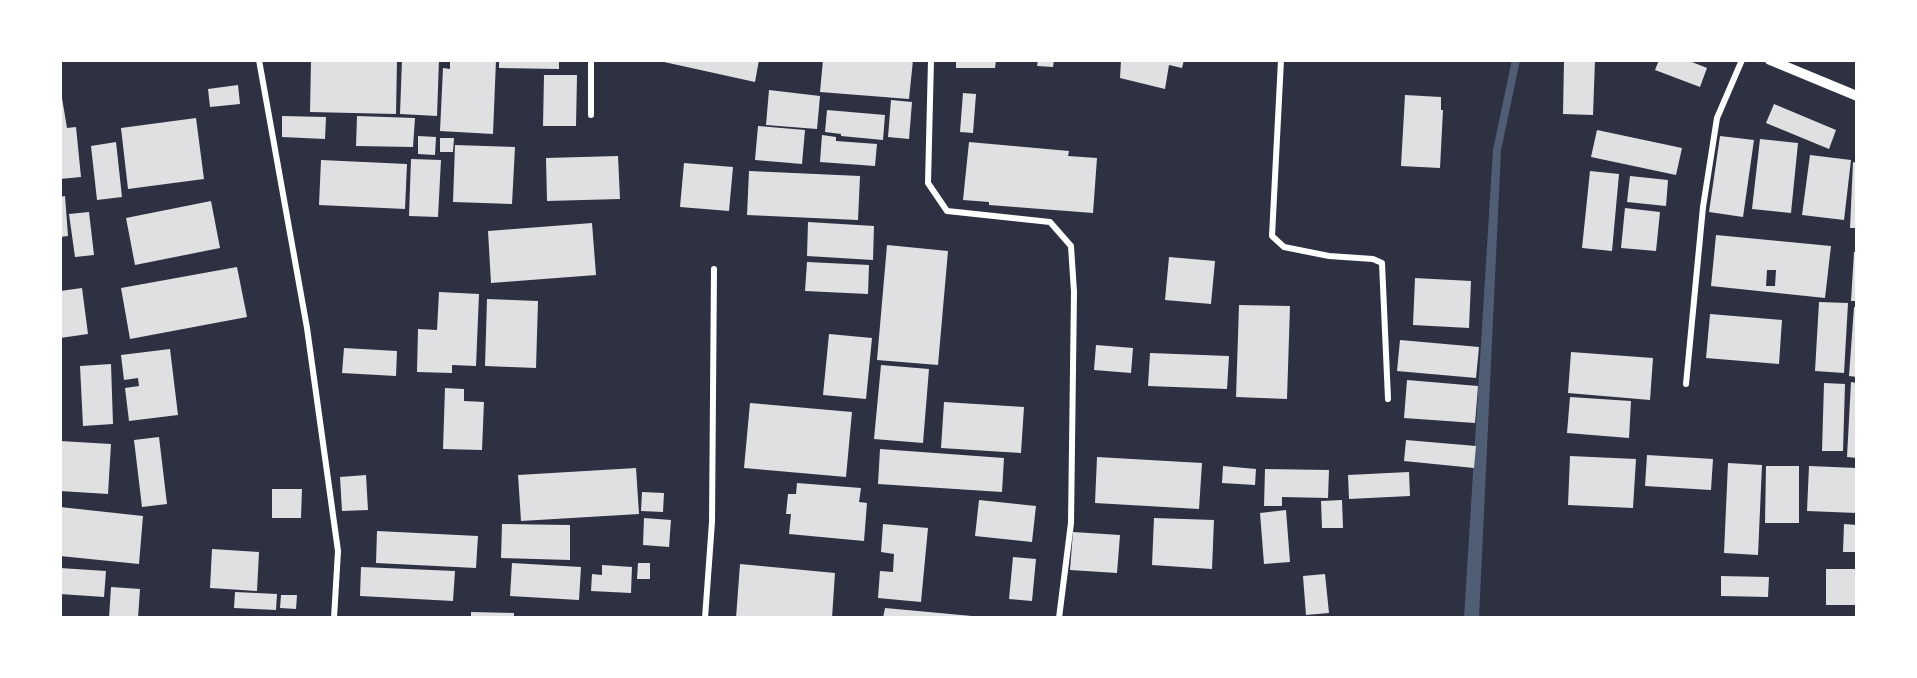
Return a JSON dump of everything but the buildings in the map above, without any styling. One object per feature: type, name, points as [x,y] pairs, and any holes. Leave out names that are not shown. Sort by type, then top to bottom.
[{"type":"street","points":[[259,60],[306,328],[338,551],[334,618]]},
{"type":"street","points":[[591,60],[591,115]]},
{"type":"street","points":[[931,60],[928,183],[947,211],[1050,222],[1071,246],[1074,292],[1071,523],[1059,618]]},
{"type":"street","points":[[1281,60],[1272,236],[1284,247],[1329,256],[1373,259],[1383,262],[1388,399]]},
{"type":"street","points":[[1686,384],[1703,207],[1717,118],[1742,60]]},
{"type":"street","points":[[1770,60],[1857,96]]},
{"type":"street","points":[[705,618],[712,522],[714,269]]},
{"type":"water","points":[[1497,150],[1475,618],[1468,618]]},
{"type":"waterway","points":[[1497,150],[1516,60]]},
{"type":"waterway","points":[[1468,618],[1497,150],[1475,618]]}]
